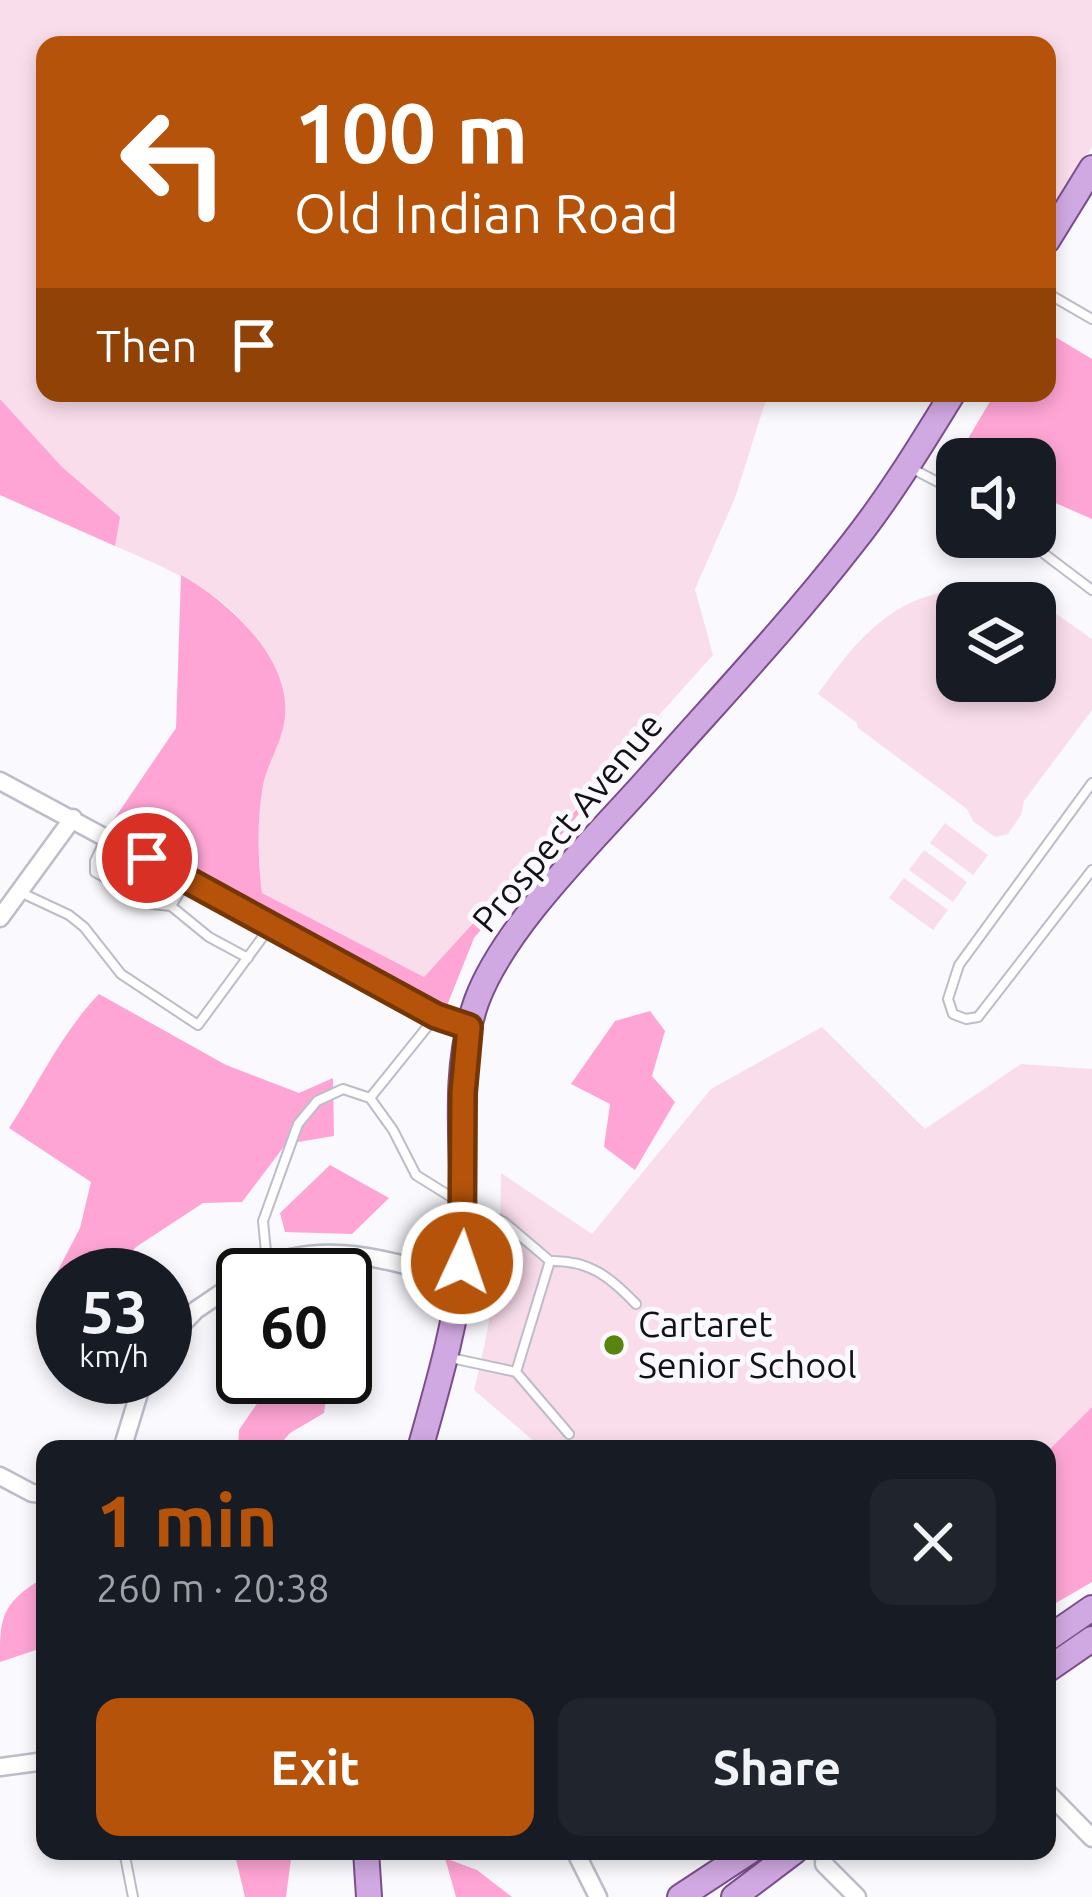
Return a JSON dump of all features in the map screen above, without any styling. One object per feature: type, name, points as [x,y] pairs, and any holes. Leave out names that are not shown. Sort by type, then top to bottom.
[{"type":"main road","points":[[1056,226],[1092,168]]},
{"type":"main road","name":"Prospect Avenue","points":[[423,1440],[446,1357],[460,1280],[463,1093],[469,1027],[482,988],[525,922],[850,548],[947,402]]},
{"type":"main road","points":[[1056,1633],[1092,1608]]},
{"type":"main road","points":[[1056,1664],[1092,1639]]},
{"type":"main road","points":[[367,1860],[369,1897]]},
{"type":"main road","points":[[680,1897],[736,1860]]},
{"type":"main road","points":[[734,1897],[783,1860]]},
{"type":"street","points":[[0,781],[436,1016],[469,1027]]},
{"type":"street","points":[[0,918],[74,818]]},
{"type":"street","points":[[372,1259],[460,1280]]},
{"type":"street","points":[[192,1314],[216,1296]]},
{"type":"street","points":[[125,1440],[136,1404]]},
{"type":"street","points":[[0,1476],[36,1493]]},
{"type":"street","points":[[0,1766],[36,1761]]},
{"type":"street","points":[[1056,1801],[1092,1838]]},
{"type":"street","points":[[580,1860],[598,1897]]},
{"type":"street","points":[[826,1860],[857,1897]]},
{"type":"lane","points":[[1056,298],[1092,319]]},
{"type":"lane","points":[[908,466],[936,481]]},
{"type":"lane","points":[[1050,558],[1092,590]]},
{"type":"lane","points":[[1092,783],[958,965],[948,1007],[960,1018],[974,1019],[1092,870]]},
{"type":"lane","points":[[107,836],[94,862],[95,872],[152,904],[171,906],[209,937],[248,958]]},
{"type":"lane","points":[[171,906],[187,880]]},
{"type":"lane","points":[[19,892],[69,915],[121,974],[199,1024],[271,926]]},
{"type":"lane","points":[[370,1097],[436,1016]]},
{"type":"lane","points":[[266,1248],[263,1221],[298,1124],[317,1101],[343,1089],[370,1097],[416,1175],[464,1205],[504,1222],[550,1261],[590,1265],[614,1280],[636,1304]]},
{"type":"lane","points":[[516,1372],[550,1261]]},
{"type":"lane","points":[[446,1357],[516,1372],[569,1434]]},
{"type":"lane","points":[[126,1860],[133,1897]]},
{"type":"shaded area","points":[[0,0],[1092,0],[1092,147],[1056,205],[1056,36],[36,36],[36,402],[765,402],[735,498],[695,589],[713,655],[424,977],[262,893],[260,801],[283,721],[269,664],[256,638],[218,599],[115,546],[117,532],[63,479],[0,399]]},
{"type":"shaded area","points":[[1056,337],[1092,359],[1092,519],[1056,503],[1056,438],[968,438],[990,402],[1056,402]]},
{"type":"shaded area","points":[[0,399],[62,467],[120,517],[115,546],[0,495]]},
{"type":"shaded area","points":[[181,575],[239,619],[271,659],[281,681],[283,728],[260,803],[262,893],[424,977],[665,712],[474,938],[444,1013],[104,834],[176,728]]},
{"type":"shaded area","points":[[936,594],[936,702],[1056,702],[1056,614],[1092,639],[1092,710],[1024,801],[1008,834],[995,837],[973,821],[967,809],[818,694],[861,639],[914,601]]},
{"type":"shaded area","points":[[945,823],[988,855],[973,875],[930,843]]},
{"type":"shaded area","points":[[924,850],[967,882],[953,902],[909,870]]},
{"type":"shaded area","points":[[904,878],[948,910],[933,930],[889,898]]},
{"type":"shaded area","points":[[99,994],[226,1065],[299,1093],[333,1078],[334,1136],[286,1144],[242,1202],[203,1203],[135,1248],[70,1248],[80,1228],[91,1182],[9,1128]]},
{"type":"shaded area","points":[[650,1011],[665,1031],[652,1076],[675,1102],[635,1170],[604,1147],[610,1104],[571,1084],[615,1021]]},
{"type":"shaded area","points":[[822,1027],[925,1129],[1021,1064],[1092,1069],[1092,1407],[1056,1443],[532,1440],[474,1390],[495,1282],[501,1173],[592,1234],[711,1089]]},
{"type":"shaded area","points":[[330,1165],[389,1198],[352,1234],[285,1232],[280,1213]]},
{"type":"shaded area","points":[[257,1404],[325,1404],[324,1413],[284,1440],[238,1440],[239,1430]]},
{"type":"shaded area","points":[[1092,1407],[1092,1582],[1056,1603],[1056,1443]]},
{"type":"shaded area","points":[[36,1583],[36,1650],[0,1662],[4,1616],[15,1599]]},
{"type":"shaded area","points":[[236,1860],[291,1860],[286,1897],[245,1897]]},
{"type":"shaded area","points":[[446,1860],[477,1870],[512,1897],[456,1897]]},
{"type":"place","name":"Cartaret Senior School","points":[[614,1345]]},
{"type":"route","points":[[147,858],[436,1016],[469,1027],[463,1093],[462,1263]]}]
